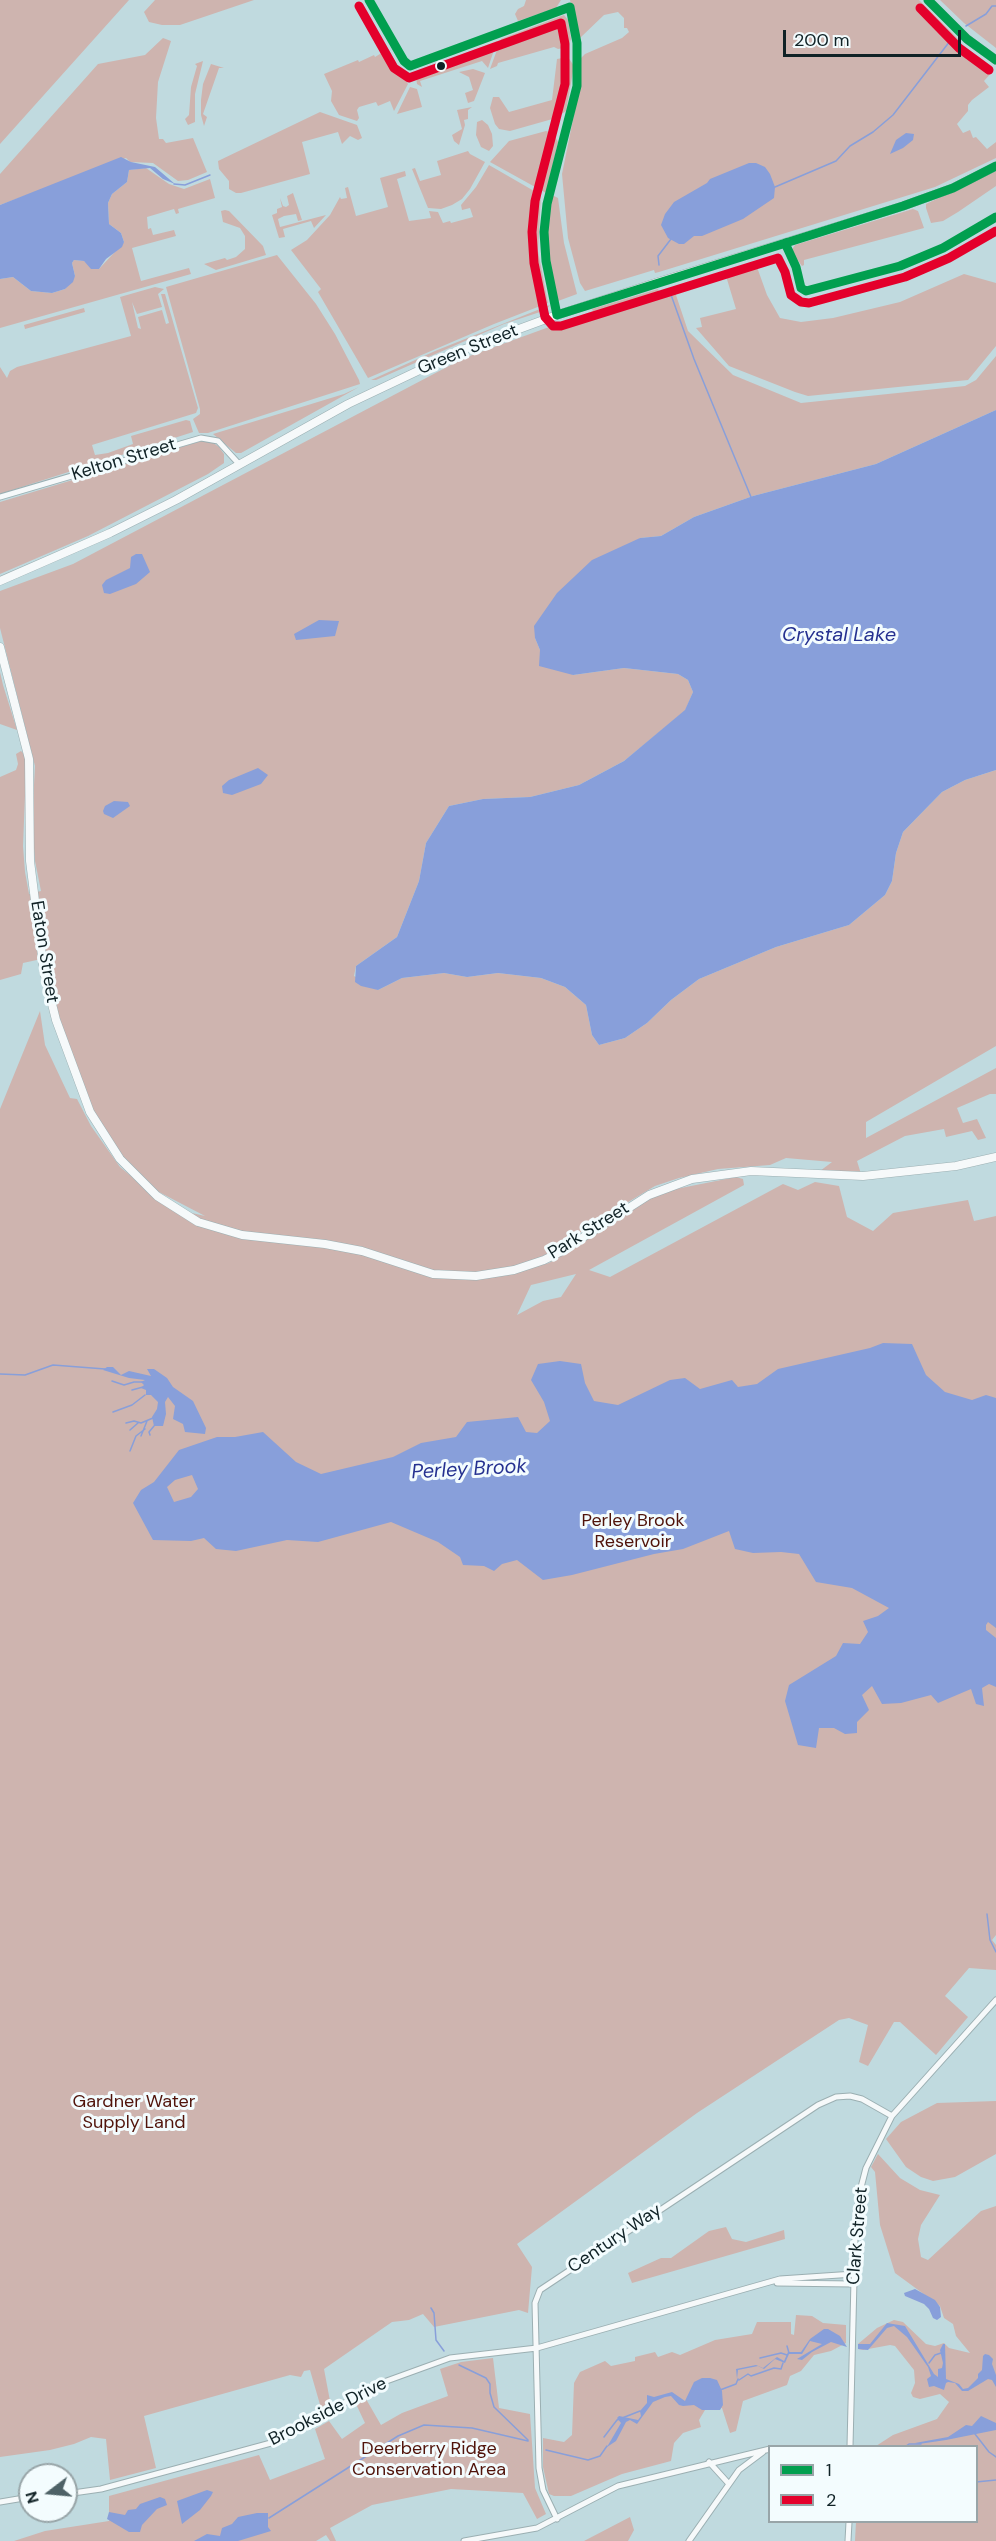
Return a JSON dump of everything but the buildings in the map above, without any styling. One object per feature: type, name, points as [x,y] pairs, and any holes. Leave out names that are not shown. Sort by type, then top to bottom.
[{"type":"street","points":[[928,0],[967,39],[996,60]]},
{"type":"street","name":"Green Street","points":[[0,581],[93,541],[176,500],[369,393],[479,344],[649,285],[903,206],[959,185],[996,166]]},
{"type":"street","name":"Kelton Street","points":[[0,497],[201,438],[218,441],[239,464]]},
{"type":"street","name":"Eaton Street","points":[[0,647],[29,759],[31,866],[44,972],[56,1020],[80,1090],[105,1137],[138,1180],[163,1201],[186,1215]]},
{"type":"street","name":"Park Street","points":[[186,1215],[212,1228],[235,1234],[338,1246],[362,1251],[424,1272],[468,1277],[514,1270],[544,1260],[649,1195],[692,1179],[751,1171],[863,1176],[956,1166],[996,1157]]},
{"type":"street","name":"Clark Street","points":[[850,2445],[856,2216],[862,2181],[872,2153],[892,2116],[996,2000]]},
{"type":"street","name":"Century Way","points":[[557,2519],[540,2480],[535,2303],[540,2290],[818,2105],[836,2097],[850,2096],[862,2099],[892,2116]]},
{"type":"street","name":"Brookside Drive","points":[[78,2492],[101,2489],[271,2443],[377,2384],[450,2358],[537,2348],[793,2277],[854,2274]]},
{"type":"street","name":"Brookside Drive","points":[[763,2284],[798,2282],[853,2284]]},
{"type":"street","points":[[464,2541],[524,2531],[557,2519],[618,2486],[768,2449]]},
{"type":"street","points":[[689,2541],[744,2465],[768,2450]]},
{"type":"street","points":[[709,2462],[729,2484]]},
{"type":"street","points":[[0,2502],[18,2499]]},
{"type":"street","points":[[848,2541],[849,2523]]},
{"type":"green space","points":[[0,0],[129,0],[0,144]]},
{"type":"green space","points":[[155,0],[254,0],[180,25],[162,25],[149,22],[144,12]]},
{"type":"green space","points":[[526,0],[561,0],[556,8],[518,21],[515,14],[524,6]]},
{"type":"green space","points":[[570,0],[919,0],[964,48],[993,71],[984,81],[989,87],[972,100],[968,105],[968,111],[957,124],[963,133],[970,130],[973,138],[976,137],[987,149],[996,142],[996,158],[935,187],[659,272],[655,273],[654,270],[585,291],[580,283],[568,238],[562,174],[579,90],[580,59],[585,54],[622,38],[629,32],[627,28],[624,28],[624,18],[618,12],[604,15],[580,38]]},
{"type":"green space","points":[[940,0],[996,0],[996,48],[964,23]]},
{"type":"green space","points":[[564,15],[568,20],[571,39],[568,47],[558,49],[554,47],[498,63],[490,69],[501,39]]},
{"type":"green space","points":[[163,38],[171,41],[158,82],[156,118],[159,139],[163,139],[166,143],[193,138],[207,172],[188,180],[178,181],[153,163],[130,162],[126,158],[0,205],[0,174],[98,64],[145,55]]},
{"type":"green space","points":[[497,41],[488,68],[482,61],[420,81],[422,87],[417,84],[416,77],[424,68],[437,63],[439,66],[453,58],[456,59]]},
{"type":"green space","points":[[388,49],[408,84],[394,111],[390,101],[378,106],[376,102],[359,107],[357,121],[339,115],[331,101],[332,91],[324,74],[358,60],[359,62],[374,55],[375,57]]},
{"type":"green space","points":[[568,57],[574,66],[566,111],[556,118],[510,131],[499,129],[490,108],[493,97],[499,97],[509,112],[552,100],[557,59]]},
{"type":"green space","points":[[203,61],[195,94],[195,122],[188,125],[185,119],[189,115],[191,87],[197,66],[195,64]]},
{"type":"green space","points":[[211,64],[224,68],[219,68],[203,114],[207,117],[204,126],[201,100],[203,84]]},
{"type":"green space","points":[[473,69],[485,73],[474,101],[468,103],[465,93],[473,90],[469,77],[459,72]]},
{"type":"green space","points":[[410,87],[417,89],[422,107],[397,114]]},
{"type":"green space","points":[[472,107],[468,110],[468,119],[464,120],[465,125],[459,145],[454,141],[452,135],[462,129],[457,110]]},
{"type":"green space","points":[[320,112],[357,125],[362,138],[358,140],[350,136],[342,144],[338,132],[302,142],[310,174],[241,193],[229,189],[229,181],[219,169],[218,161]]},
{"type":"green space","points":[[482,120],[488,125],[492,134],[493,146],[489,151],[481,147],[476,135],[477,122]]},
{"type":"green space","points":[[546,131],[553,133],[558,142],[546,193],[490,162],[509,141]]},
{"type":"green space","points":[[468,151],[485,162],[470,189],[462,199],[452,205],[441,209],[428,208],[412,169],[415,168],[420,181],[441,175],[437,161]]},
{"type":"green space","points":[[489,165],[541,195],[538,251],[548,303],[368,378],[318,292],[321,289],[291,250],[307,240],[330,215],[340,197],[341,199],[347,198],[345,188],[348,187],[356,216],[388,207],[380,178],[405,171],[406,176],[397,179],[409,221],[431,218],[429,211],[438,212],[443,223],[473,217],[470,208],[462,210],[461,205],[476,187]]},
{"type":"green space","points":[[146,168],[169,184],[184,189],[210,179],[215,198],[178,209],[179,213],[176,214],[174,209],[147,217],[148,229],[151,228],[153,235],[174,230],[176,236],[132,248],[141,281],[189,268],[191,274],[0,328],[0,279],[13,277],[31,291],[52,293],[65,289],[75,276],[72,263],[74,260],[84,261],[99,269],[124,242],[121,233],[109,224],[108,203],[112,194],[127,182],[129,170]]},
{"type":"green space","points":[[996,171],[996,186],[943,221],[931,223],[926,204]]},
{"type":"green space","points":[[293,193],[302,220],[298,221],[296,214],[284,216],[278,219],[280,227],[326,215],[314,228],[311,221],[283,229],[285,237],[279,238],[272,215],[282,207],[280,198],[283,206],[286,207],[289,205],[287,196]]},
{"type":"green space","points":[[550,197],[558,198],[564,243],[577,294],[558,301],[550,278],[546,242]]},
{"type":"green space","points":[[913,209],[918,211],[924,228],[804,260],[802,266],[791,251],[795,245]]},
{"type":"green space","points":[[221,211],[229,211],[263,246],[266,255],[216,270],[204,264],[236,257],[245,249],[245,236],[240,228],[223,222]]},
{"type":"green space","points":[[277,255],[316,304],[335,334],[360,384],[208,433],[199,433],[193,419],[200,414],[200,409],[166,287]]},
{"type":"green space","points":[[757,267],[767,295],[780,318],[801,322],[833,318],[900,302],[964,274],[996,283],[996,346],[968,380],[808,396],[795,392],[729,366],[696,328],[702,327],[700,318],[736,309],[726,276]]},
{"type":"green space","points":[[155,287],[164,289],[158,294],[162,307],[137,314],[132,302],[138,328],[141,329],[138,317],[162,310],[166,324],[169,323],[161,294],[165,294],[198,408],[196,413],[92,445],[95,455],[108,453],[133,444],[131,436],[186,420],[190,421],[193,432],[0,494],[0,367],[7,378],[10,371],[17,367],[131,336],[120,297]]},
{"type":"green space","name":"Gardner Water Supply Land","points":[[658,289],[661,296],[675,292],[688,331],[733,375],[801,403],[965,386],[976,380],[996,356],[996,410],[876,464],[753,496],[694,517],[661,536],[640,538],[535,638],[540,650],[573,675],[624,668],[678,674],[688,680],[693,692],[685,711],[624,761],[579,785],[530,797],[483,799],[449,806],[426,843],[419,881],[397,937],[356,966],[354,976],[378,990],[402,978],[444,973],[467,977],[498,973],[541,978],[565,987],[586,1005],[592,1035],[599,1045],[625,1038],[647,1023],[671,1000],[699,979],[776,947],[849,925],[885,895],[892,881],[896,853],[903,832],[942,792],[965,780],[996,770],[996,1046],[866,1122],[866,1138],[996,1068],[996,1094],[990,1094],[957,1108],[963,1123],[977,1119],[986,1138],[978,1140],[972,1131],[946,1137],[944,1129],[905,1136],[857,1161],[861,1174],[820,1171],[832,1162],[786,1158],[770,1165],[718,1169],[679,1178],[655,1186],[630,1201],[547,1254],[541,1265],[549,1263],[582,1243],[647,1200],[671,1190],[736,1177],[743,1179],[744,1185],[589,1270],[610,1277],[783,1184],[798,1190],[815,1182],[839,1186],[847,1217],[873,1231],[893,1213],[968,1200],[974,1221],[996,1216],[996,1935],[992,1940],[996,1945],[996,1970],[969,1968],[945,1996],[968,2017],[936,2055],[900,2022],[894,2022],[868,2066],[859,2062],[868,2025],[849,2018],[839,2020],[697,2113],[517,2244],[532,2267],[528,2313],[519,2310],[434,2327],[423,2314],[409,2320],[392,2322],[324,2369],[330,2401],[321,2408],[310,2370],[304,2371],[301,2377],[290,2375],[144,2416],[156,2468],[110,2480],[106,2439],[91,2437],[50,2450],[0,2457],[0,1109],[40,1011],[45,1045],[70,1098],[77,1099],[91,1126],[120,1167],[170,1208],[205,1216],[157,1191],[129,1165],[93,1111],[51,998],[46,958],[23,963],[21,974],[0,980],[0,777],[16,770],[18,764],[16,754],[21,751],[25,755],[26,771],[23,846],[25,872],[29,894],[41,891],[35,861],[32,822],[35,766],[0,628],[0,591],[73,564],[464,358],[593,311],[592,309]],"holes":[[[576,1274],[561,1297],[543,1301],[517,1315],[531,1285]]]},
{"type":"green space","points":[[550,305],[546,310],[504,324],[376,380],[371,380],[435,351]]},
{"type":"green space","points":[[84,308],[85,312],[25,329],[24,325]]},
{"type":"green space","points":[[359,387],[241,453],[236,453],[213,434],[344,394]]},
{"type":"green space","points":[[201,441],[212,442],[219,447],[224,454],[224,463],[208,474],[88,536],[0,574],[0,502]]},
{"type":"green space","points":[[0,672],[3,685],[17,730],[0,724]]},
{"type":"green space","points":[[996,2101],[996,2154],[955,2177],[933,2181],[921,2177],[906,2167],[886,2139],[901,2122],[937,2103]]},
{"type":"green space","points":[[878,2154],[900,2178],[920,2190],[940,2195],[921,2225],[918,2239],[921,2257],[928,2260],[981,2211],[996,2206],[996,2541],[855,2541],[856,2523],[978,2523],[978,2445],[878,2445],[893,2435],[937,2419],[949,2402],[940,2394],[920,2399],[913,2397],[911,2393],[915,2383],[914,2370],[895,2346],[863,2350],[858,2349],[858,2344],[877,2328],[894,2320],[903,2322],[926,2344],[935,2346],[944,2343],[949,2348],[970,2353],[956,2336],[953,2324],[944,2318],[940,2306],[895,2273],[880,2225],[875,2172],[871,2167]]},
{"type":"green space","points":[[726,2227],[732,2239],[746,2242],[784,2230],[785,2239],[632,2283],[628,2273],[661,2258],[671,2258],[709,2231]]},
{"type":"green space","points":[[796,2315],[812,2316],[823,2323],[846,2325],[846,2343],[831,2351],[814,2355],[801,2371],[790,2376],[787,2385],[743,2401],[736,2431],[730,2433],[722,2408],[705,2410],[699,2420],[701,2427],[683,2433],[674,2443],[671,2461],[622,2474],[571,2496],[549,2494],[543,2467],[543,2438],[564,2442],[572,2435],[574,2383],[580,2372],[605,2361],[611,2366],[635,2361],[635,2357],[655,2352],[658,2357],[672,2352],[680,2355],[715,2340],[752,2334],[757,2322],[791,2322],[791,2334],[794,2335]]},
{"type":"green space","name":"Deerberry Ridge Conservation Area","points":[[493,2358],[499,2408],[530,2414],[535,2488],[546,2514],[537,2519],[523,2493],[451,2489],[372,2505],[330,2528],[336,2541],[330,2541],[326,2535],[316,2541],[14,2541],[45,2531],[109,2521],[109,2496],[259,2455],[270,2480],[325,2459],[315,2429],[329,2421],[342,2439],[365,2423],[356,2404],[366,2399],[381,2425],[402,2413],[448,2396],[440,2369],[461,2362]]},
{"type":"green space","points":[[630,2517],[634,2530],[628,2541],[584,2541]]},
{"type":"water","points":[[906,133],[914,134],[913,140],[890,154],[896,140]]},
{"type":"water","points":[[121,157],[131,162],[155,167],[175,184],[163,179],[150,168],[129,170],[127,182],[112,194],[108,203],[109,224],[121,233],[124,242],[122,247],[106,259],[99,269],[91,269],[84,261],[74,260],[72,263],[75,276],[73,282],[65,289],[52,293],[31,291],[13,277],[0,279],[0,205]]},
{"type":"water","points":[[749,163],[765,167],[770,174],[775,187],[774,198],[743,219],[702,236],[694,236],[684,244],[668,238],[661,225],[665,214],[674,202],[710,179]]},
{"type":"water","name":"Crystal Lake","points":[[996,410],[996,770],[965,780],[942,792],[903,832],[896,853],[892,881],[885,895],[849,925],[776,947],[699,979],[671,1000],[647,1023],[625,1038],[599,1045],[592,1035],[586,1005],[565,987],[541,978],[498,973],[467,977],[444,973],[402,978],[378,990],[361,986],[355,982],[356,966],[397,937],[419,881],[426,843],[449,806],[483,799],[530,797],[579,785],[624,761],[685,710],[693,692],[688,680],[678,674],[624,668],[573,675],[539,666],[540,650],[535,638],[534,626],[557,593],[592,560],[640,538],[661,536],[694,517],[753,496],[876,464]]},
{"type":"water","points":[[142,554],[150,572],[136,584],[110,594],[104,593],[102,585],[106,580],[130,568],[131,557]]},
{"type":"water","points":[[319,620],[339,621],[335,636],[296,640],[294,634]]},
{"type":"water","points":[[258,768],[268,775],[261,784],[232,795],[223,793],[222,786],[229,780]]},
{"type":"water","points":[[114,801],[128,802],[130,806],[113,818],[104,814],[103,811],[105,806]]},
{"type":"water","name":"Perley Brook Reservoir","points":[[883,1343],[912,1344],[926,1375],[945,1392],[972,1400],[986,1395],[996,1398],[996,1628],[988,1622],[986,1630],[996,1638],[996,1687],[989,1684],[982,1688],[984,1706],[976,1704],[971,1689],[938,1703],[931,1695],[901,1703],[882,1704],[872,1686],[862,1695],[869,1710],[857,1722],[857,1733],[845,1734],[834,1728],[819,1728],[816,1748],[798,1745],[785,1701],[789,1685],[836,1656],[843,1643],[860,1644],[868,1632],[863,1621],[878,1616],[889,1608],[852,1588],[816,1582],[799,1554],[753,1553],[735,1549],[729,1531],[683,1549],[543,1580],[517,1560],[502,1564],[494,1571],[484,1566],[463,1565],[460,1557],[438,1542],[391,1522],[318,1542],[287,1540],[236,1551],[216,1549],[204,1538],[191,1541],[153,1540],[133,1503],[141,1490],[154,1482],[179,1450],[217,1437],[235,1437],[263,1432],[296,1462],[321,1474],[393,1457],[421,1443],[456,1437],[467,1422],[518,1417],[526,1432],[537,1433],[550,1421],[544,1402],[531,1380],[538,1364],[560,1361],[581,1364],[585,1383],[594,1401],[618,1405],[670,1380],[685,1378],[700,1389],[732,1380],[738,1387],[757,1384],[778,1369]],"holes":[[[192,1475],[198,1489],[191,1497],[174,1502],[167,1487],[175,1480]]]},
{"type":"water","points":[[113,1367],[121,1375],[129,1371],[151,1376],[147,1369],[154,1369],[167,1378],[173,1387],[193,1401],[206,1428],[205,1434],[185,1432],[183,1424],[173,1419],[175,1406],[168,1397],[165,1402],[166,1414],[163,1426],[154,1426],[152,1417],[158,1402],[151,1395],[146,1395],[146,1390],[141,1388],[144,1385],[141,1382],[145,1380],[129,1378],[103,1370]]},
{"type":"water","points":[[915,2289],[935,2300],[940,2307],[941,2317],[937,2320],[933,2318],[924,2304],[905,2296],[904,2293]]},
{"type":"water","points":[[887,2323],[905,2326],[938,2377],[938,2369],[942,2368],[943,2363],[940,2350],[945,2344],[946,2379],[959,2384],[963,2389],[968,2388],[978,2378],[982,2370],[983,2356],[989,2355],[993,2359],[996,2387],[992,2380],[988,2379],[968,2391],[962,2391],[955,2383],[948,2382],[944,2390],[934,2386],[929,2387],[927,2379],[931,2376],[928,2367],[907,2337],[894,2326],[887,2328],[868,2350],[858,2349],[858,2344],[870,2344]]},
{"type":"water","points":[[824,2329],[840,2336],[847,2347],[831,2342],[802,2360],[797,2359],[822,2344],[810,2341],[802,2354],[789,2354],[785,2363],[775,2359],[764,2369],[758,2366],[738,2370],[737,2379],[736,2369],[756,2365],[763,2368],[777,2357],[784,2361],[788,2352],[801,2352],[810,2339]]},
{"type":"water","points":[[702,2378],[717,2380],[722,2391],[723,2405],[720,2410],[702,2410],[694,2405],[683,2406],[671,2396],[665,2397],[653,2402],[637,2424],[630,2420],[626,2422],[616,2441],[607,2447],[621,2423],[617,2418],[619,2416],[638,2420],[641,2416],[640,2411],[647,2403],[647,2395],[654,2397],[672,2392],[685,2401],[694,2382]]},
{"type":"water","points":[[981,2416],[996,2423],[996,2430],[946,2440],[915,2443],[948,2437],[966,2425],[972,2426]]},
{"type":"water","points":[[207,2490],[213,2492],[211,2496],[200,2510],[182,2524],[177,2501]]},
{"type":"water","points":[[160,2497],[165,2499],[167,2505],[157,2509],[142,2525],[140,2532],[129,2532],[107,2519],[109,2512],[125,2515],[128,2510],[136,2509],[140,2504]]},
{"type":"water","points":[[268,2513],[268,2527],[271,2531],[238,2541],[194,2541],[207,2534],[220,2536],[222,2528],[232,2524],[238,2517]]},
{"type":"waterway","points":[[966,26],[986,14],[992,6],[996,6]]},
{"type":"waterway","points":[[775,187],[836,161],[850,146],[873,132],[893,115],[950,41]]},
{"type":"waterway","points":[[174,184],[185,185],[210,175]]},
{"type":"waterway","points":[[659,265],[658,256],[671,239]]},
{"type":"waterway","points":[[670,292],[694,359],[751,497]]},
{"type":"waterway","name":"Perley Brook","points":[[0,1374],[25,1375],[53,1365],[105,1369]]},
{"type":"waterway","points":[[112,1381],[124,1385],[143,1382]]},
{"type":"waterway","points":[[132,1390],[143,1387]]},
{"type":"waterway","points":[[113,1412],[132,1405],[145,1395]]},
{"type":"waterway","points":[[126,1423],[134,1421],[141,1423],[153,1418]]},
{"type":"waterway","points":[[141,1436],[147,1421]]},
{"type":"waterway","points":[[130,1430],[138,1423]]},
{"type":"waterway","points":[[150,1435],[149,1432],[154,1426]]},
{"type":"waterway","points":[[130,1451],[136,1436],[145,1429]]},
{"type":"waterway","points":[[987,1914],[990,1940],[996,1952]]},
{"type":"waterway","points":[[431,2308],[434,2313],[436,2340],[444,2351]]},
{"type":"waterway","points":[[787,2346],[789,2353]]},
{"type":"waterway","points":[[760,2358],[781,2353],[787,2355]]},
{"type":"waterway","points":[[929,2363],[935,2355],[941,2353]]},
{"type":"waterway","points":[[739,2380],[748,2374],[751,2376],[774,2368],[781,2369],[783,2363]]},
{"type":"waterway","points":[[459,2365],[486,2378],[490,2384],[494,2407],[528,2440]]},
{"type":"waterway","points":[[720,2390],[736,2384],[738,2379]]},
{"type":"waterway","points":[[604,2437],[617,2420],[640,2411]]},
{"type":"waterway","points":[[269,2518],[398,2436],[424,2425],[472,2428],[528,2441]]},
{"type":"waterway","points":[[975,2434],[996,2457]]},
{"type":"waterway","points":[[908,2445],[921,2444]]},
{"type":"waterway","points":[[546,2450],[588,2460],[600,2456],[607,2446]]},
{"type":"waterway","points":[[978,2482],[996,2480]]},
{"type":"transit line","name":"1","points":[[369,0],[404,61],[410,66],[570,7],[577,43],[577,86],[547,204],[544,232],[546,261],[557,315],[903,206],[953,188],[996,166]]},
{"type":"transit line","name":"1","points":[[928,0],[967,39],[996,60]]},
{"type":"transit line","name":"2","points":[[359,6],[394,68],[409,78],[561,23],[565,44],[565,84],[535,201],[532,232],[534,263],[545,317],[553,326],[561,326],[778,258],[785,272],[791,295],[801,302],[809,303],[905,277],[949,258],[996,231]]},
{"type":"transit line","name":"2","points":[[920,8],[959,48],[989,70]]},
{"type":"transit line","name":"1","points":[[785,243],[796,267],[801,288],[806,291],[900,266],[943,248],[996,217]]}]
